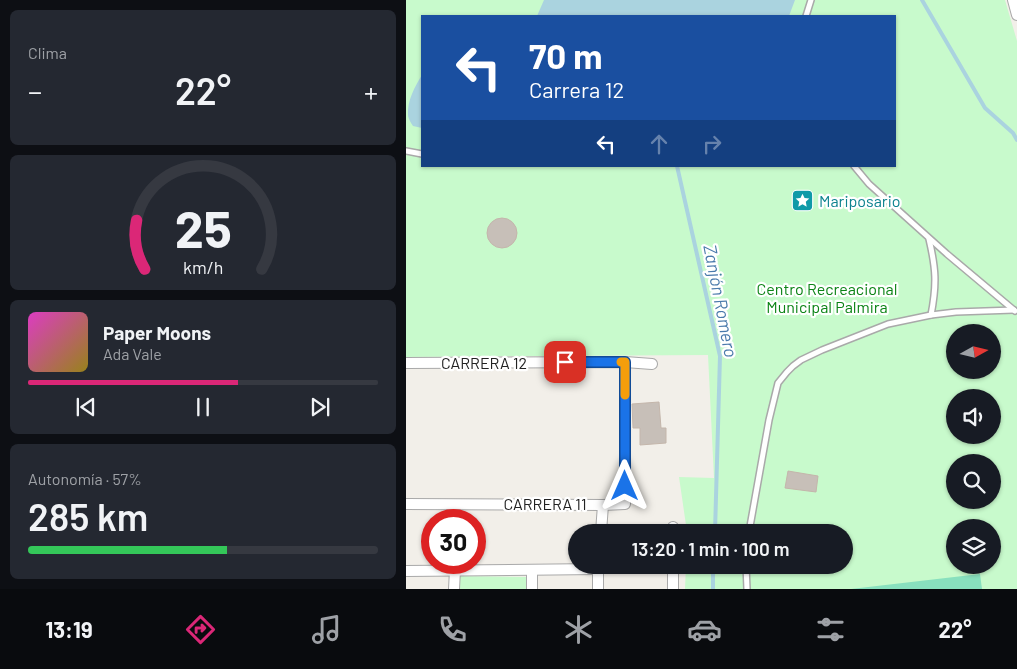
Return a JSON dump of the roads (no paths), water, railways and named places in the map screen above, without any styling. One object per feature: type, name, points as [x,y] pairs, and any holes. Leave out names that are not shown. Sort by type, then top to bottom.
[{"type":"street","points":[[1013,0],[1017,15]]},
{"type":"street","name":"CARRERA 12","points":[[406,363],[625,362],[652,364]]},
{"type":"street","name":"CARRERA 11","points":[[406,504],[625,504],[625,362]]},
{"type":"street","points":[[602,524],[603,505]]},
{"type":"street","points":[[486,570],[568,568]]},
{"type":"street","points":[[532,570],[532,589]]},
{"type":"street","points":[[406,571],[421,571]]},
{"type":"street","points":[[454,589],[455,574]]},
{"type":"street","points":[[598,574],[598,589]]},
{"type":"street","points":[[673,574],[673,589]]},
{"type":"lane","points":[[806,15],[811,0]]},
{"type":"lane","points":[[406,151],[421,154]]},
{"type":"lane","points":[[855,167],[869,184],[929,238],[1016,311]]},
{"type":"lane","points":[[929,238],[935,262],[936,281],[931,315]]},
{"type":"lane","points":[[750,524],[769,420],[778,383],[801,360],[888,324],[956,312],[1016,311]]},
{"type":"lane","points":[[746,574],[747,589]]},
{"type":"water","points":[[544,0],[795,0],[789,15],[537,15]]},
{"type":"water","points":[[421,77],[421,128],[413,126],[408,115],[410,99]]},
{"type":"waterway","points":[[922,0],[985,108],[1013,133],[1017,140]]},
{"type":"waterway","name":"Zanjón Romero","points":[[677,167],[720,356],[715,524]]},
{"type":"waterway","name":"Zanjón Romero","points":[[713,574],[713,589]]},
{"type":"place","name":"Mariposario","points":[[803,201]]},
{"type":"park label","name":"Centro Recreacional Municipal Palmira","points":[[827,298]]}]
